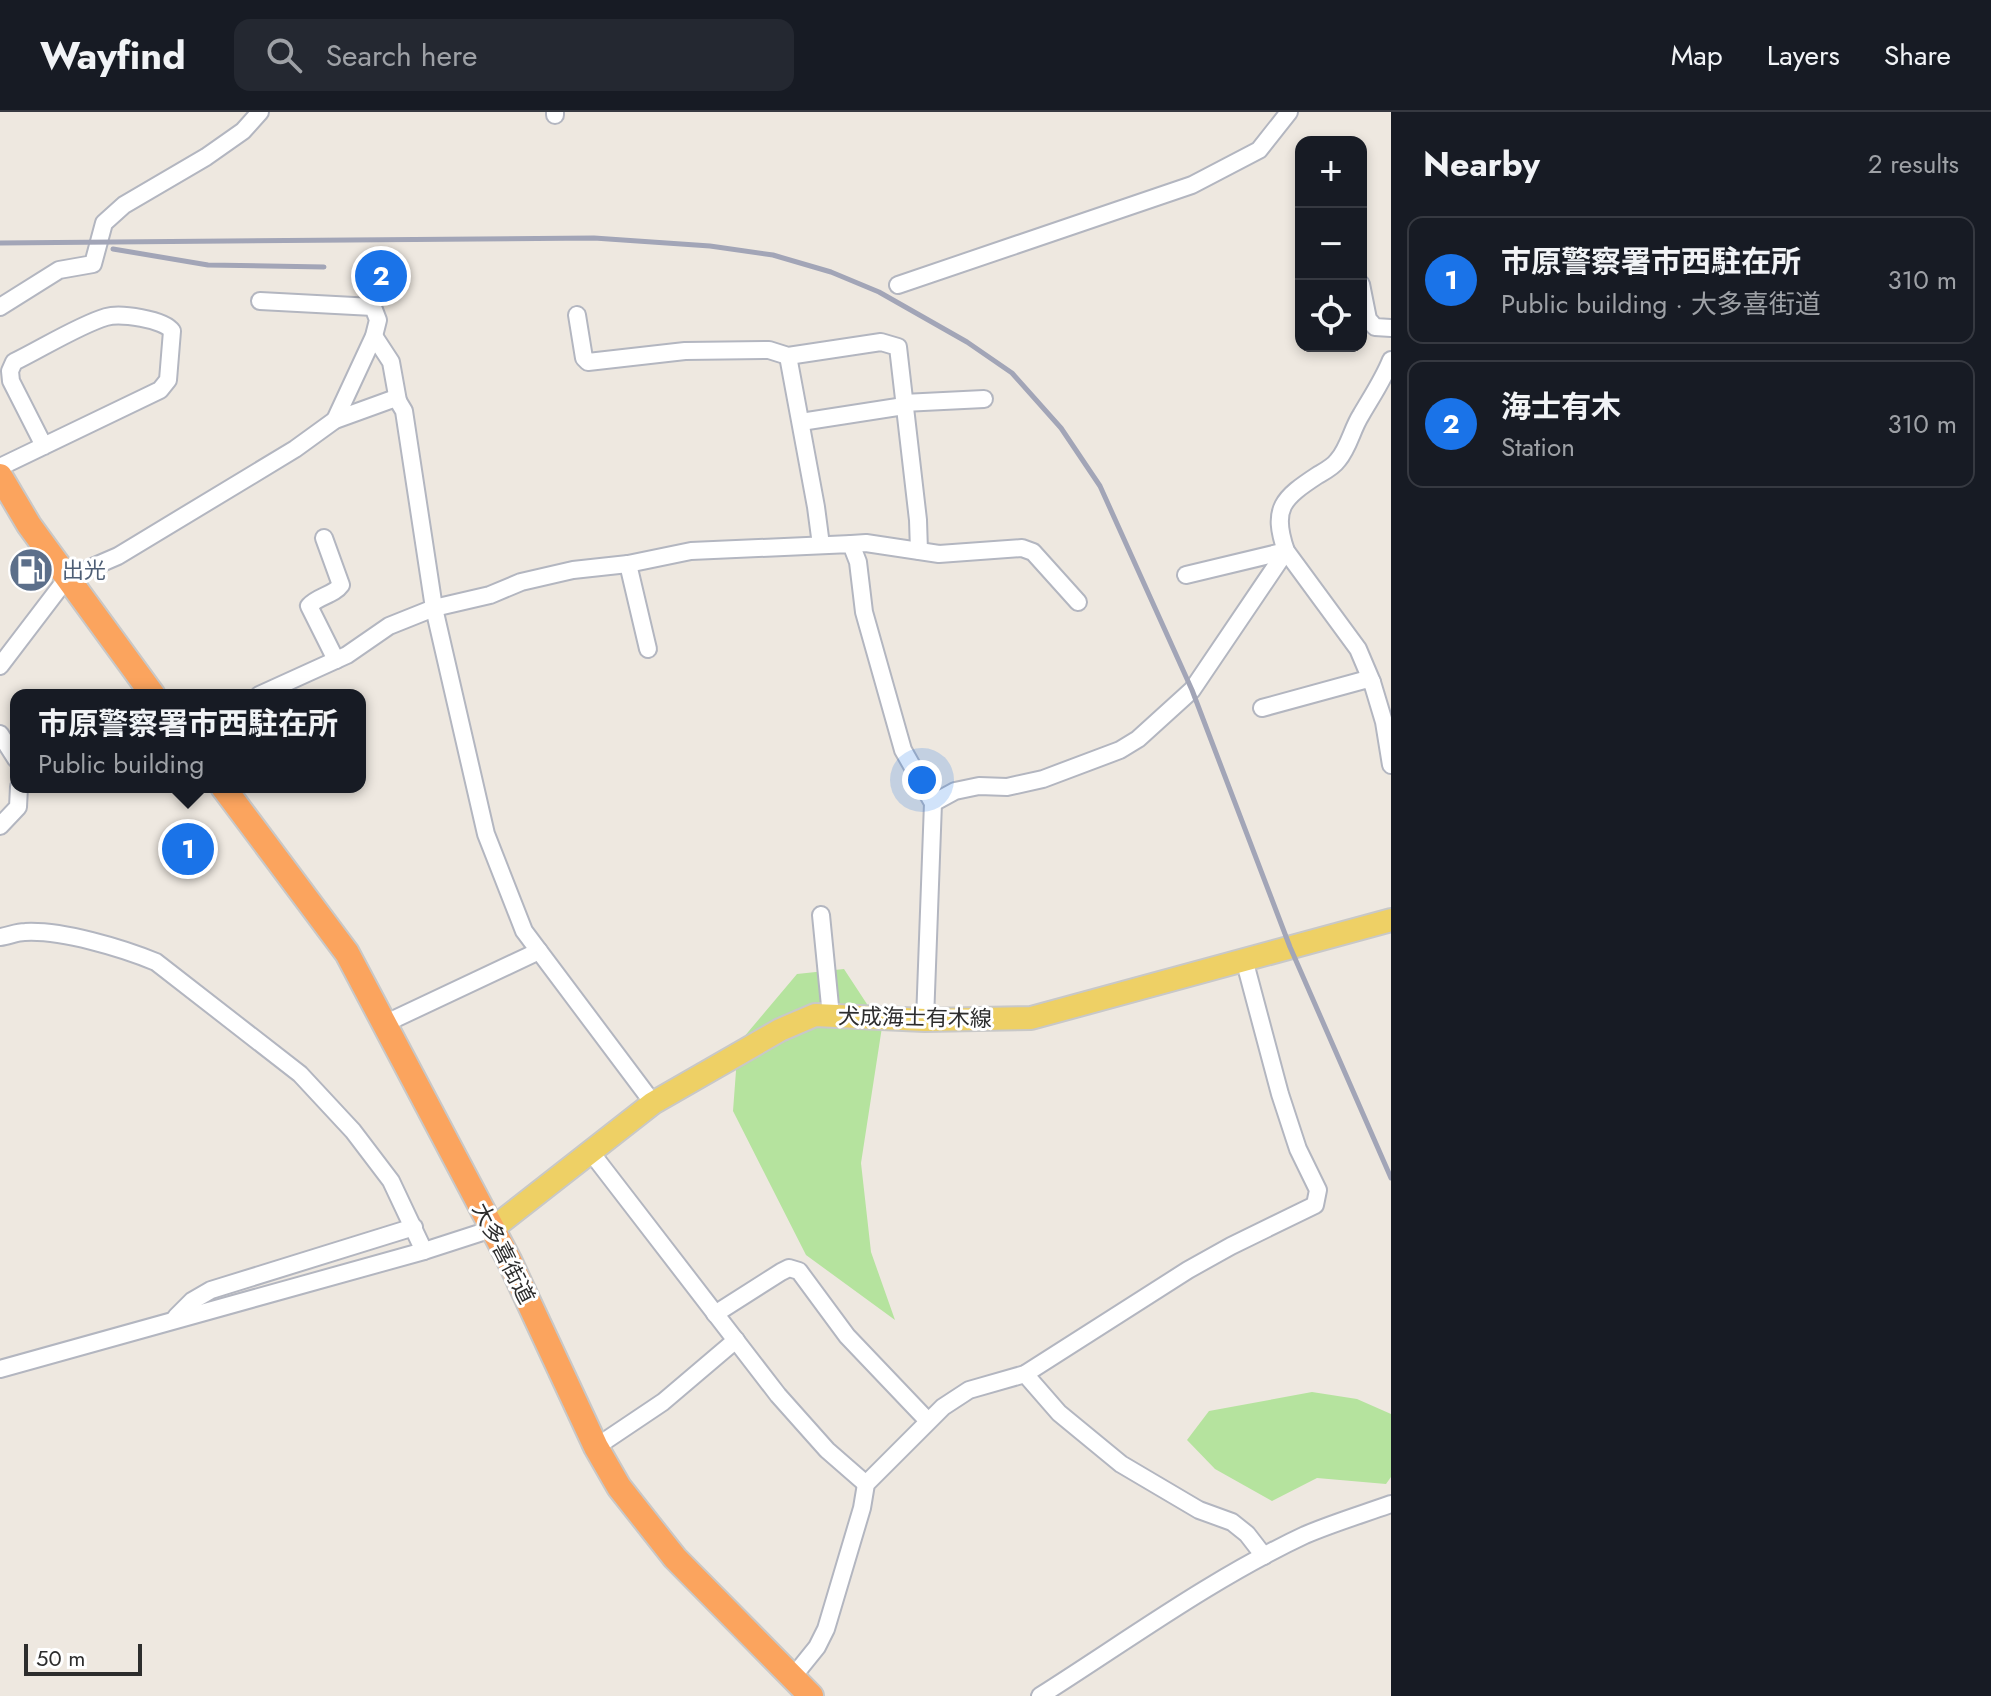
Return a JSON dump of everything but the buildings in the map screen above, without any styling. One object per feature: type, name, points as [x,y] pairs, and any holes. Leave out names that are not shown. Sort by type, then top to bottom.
[{"type":"highway","points":[[0,476],[29,525],[149,689]]},
{"type":"highway","name":"大多喜街道","points":[[227,793],[347,953],[524,1291],[596,1447],[619,1487],[659,1540],[707,1593],[811,1696]]},
{"type":"main road","name":"犬成海士有木線","points":[[492,1229],[653,1103],[780,1030],[815,1015],[925,1020],[1031,1018],[1391,920]]},
{"type":"street","points":[[0,307],[59,270],[93,264],[104,223],[124,205],[206,157],[243,131],[260,112]]},
{"type":"street","points":[[898,285],[1192,185],[1259,150],[1289,112]]},
{"type":"street","points":[[260,301],[373,307],[378,320],[374,336],[335,420]]},
{"type":"street","points":[[1367,314],[1375,327],[1391,328]]},
{"type":"street","points":[[577,315],[584,358],[588,362],[685,351],[769,350],[788,356],[881,342],[898,347],[919,551]]},
{"type":"street","points":[[0,467],[44,446],[160,390],[168,380],[172,331],[169,326],[153,320],[106,317],[14,362],[10,371],[11,381],[44,446]]},
{"type":"street","points":[[374,336],[391,362],[398,401],[404,411],[434,608],[486,834],[524,931],[653,1103]]},
{"type":"street","points":[[788,356],[821,545]]},
{"type":"street","points":[[1391,360],[1338,460],[1297,489],[1280,507],[1280,534],[1286,551],[1358,649],[1384,722],[1391,763]]},
{"type":"street","points":[[801,422],[904,405],[984,399]]},
{"type":"street","points":[[0,666],[67,578],[118,556],[295,449],[335,420],[381,402],[398,401]]},
{"type":"street","points":[[324,538],[341,585],[309,606],[336,660]]},
{"type":"street","points":[[272,689],[336,660],[389,626],[434,608],[573,570],[628,564],[691,551],[726,552],[866,543],[963,554],[1022,548],[1033,552],[1078,602]]},
{"type":"street","points":[[851,544],[858,562],[864,612],[903,750],[933,803],[925,1020]]},
{"type":"street","points":[[1186,575],[1286,551]]},
{"type":"street","points":[[933,803],[955,791],[979,786],[1007,787],[1043,779],[1120,750],[1138,739],[1192,690],[1286,551]]},
{"type":"street","points":[[628,564],[648,649]]},
{"type":"street","points":[[1262,708],[1362,679],[1372,682]]},
{"type":"street","points":[[0,826],[18,807],[19,793]]},
{"type":"street","points":[[821,915],[831,1016]]},
{"type":"street","points":[[0,937],[28,931],[40,932],[130,951],[156,962],[280,1055],[353,1131],[391,1181],[424,1251]]},
{"type":"street","points":[[384,1024],[539,951]]},
{"type":"street","points":[[792,1678],[817,1647],[826,1629],[866,1484],[943,1407],[969,1390],[1025,1374],[1188,1270],[1315,1205],[1318,1190],[1298,1149],[1280,1094],[1244,959]]},
{"type":"street","points":[[590,1151],[778,1395],[827,1450],[866,1484]]},
{"type":"street","points":[[175,1318],[192,1301],[211,1290],[414,1227]]},
{"type":"street","points":[[0,1369],[424,1251],[492,1229]]},
{"type":"street","points":[[715,1314],[781,1272],[789,1268],[799,1271],[847,1336],[928,1421]]},
{"type":"street","points":[[596,1447],[663,1402],[736,1340]]},
{"type":"street","points":[[1025,1374],[1059,1413],[1121,1464],[1199,1510],[1232,1522],[1247,1534],[1264,1556]]},
{"type":"street","points":[[1040,1696],[1182,1604],[1264,1556],[1308,1534],[1391,1504]]},
{"type":"green space","points":[[844,969],[882,1027],[861,1163],[871,1252],[895,1320],[806,1255],[733,1111],[738,1044],[797,974]]},
{"type":"green space","points":[[1312,1392],[1357,1399],[1391,1414],[1391,1477],[1386,1484],[1317,1478],[1272,1501],[1215,1469],[1187,1440],[1209,1411]]},
{"type":"railway","points":[[0,243],[594,238],[710,246],[773,255],[831,272],[879,292],[967,342],[1012,373],[1061,428],[1100,486],[1192,690],[1290,947],[1391,1178]]},
{"type":"railway","points":[[113,249],[208,265],[324,267]]},
{"type":"place","name":"海士有木","points":[[381,276]]},
{"type":"place","name":"出光","points":[[31,570]]},
{"type":"place","name":"市原警察署市西駐在所","points":[[188,849]]}]
